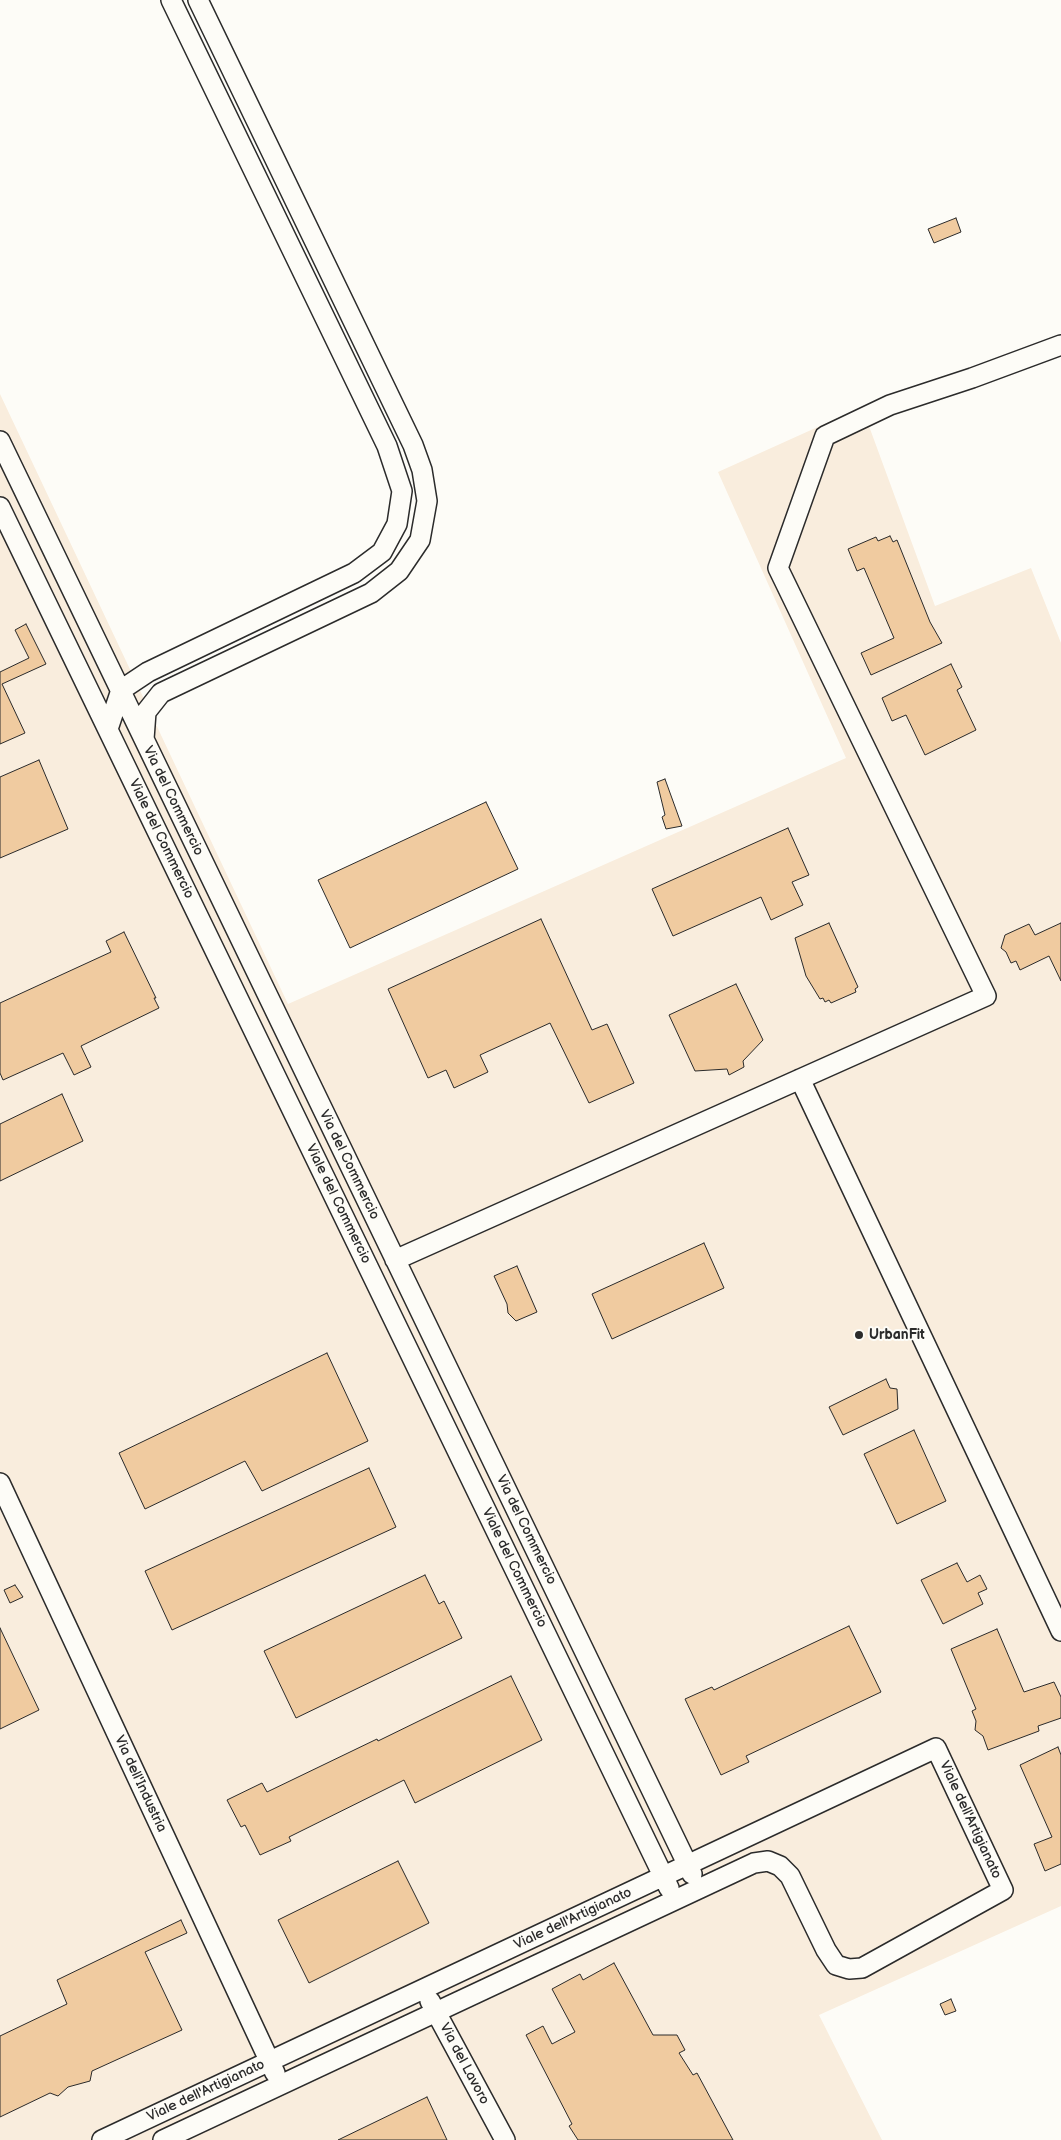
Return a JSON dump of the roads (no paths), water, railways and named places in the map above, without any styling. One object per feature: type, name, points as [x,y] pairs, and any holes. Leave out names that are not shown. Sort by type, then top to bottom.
[{"type":"street","points":[[108,729],[121,690],[148,672],[354,573],[382,552],[397,524],[402,491],[387,446],[171,0]]},
{"type":"street","points":[[144,740],[146,712],[161,693],[371,593],[399,571],[420,540],[428,501],[422,470],[413,445],[198,0]]},
{"type":"street","points":[[395,1260],[986,996],[778,568],[824,436],[890,405],[972,378],[1061,345]]},
{"type":"street","name":"Via del Commercio","points":[[0,441],[699,1889]]},
{"type":"street","name":"Viale del Commercio","points":[[0,507],[675,1900]]},
{"type":"street","points":[[800,1079],[1061,1631]]},
{"type":"street","name":"Via dell'Industria","points":[[0,1483],[280,2085]]},
{"type":"street","name":"Viale dell'Artigianato","points":[[102,2140],[936,1748],[1003,1890],[862,1968],[848,1970],[836,1965],[826,1950],[790,1876],[780,1866],[768,1861],[754,1863],[163,2140]]},
{"type":"street","name":"Via del Lavoro","points":[[424,1988],[505,2140]]},
{"type":"place","name":"UrbanFit","points":[[859,1335]]}]
